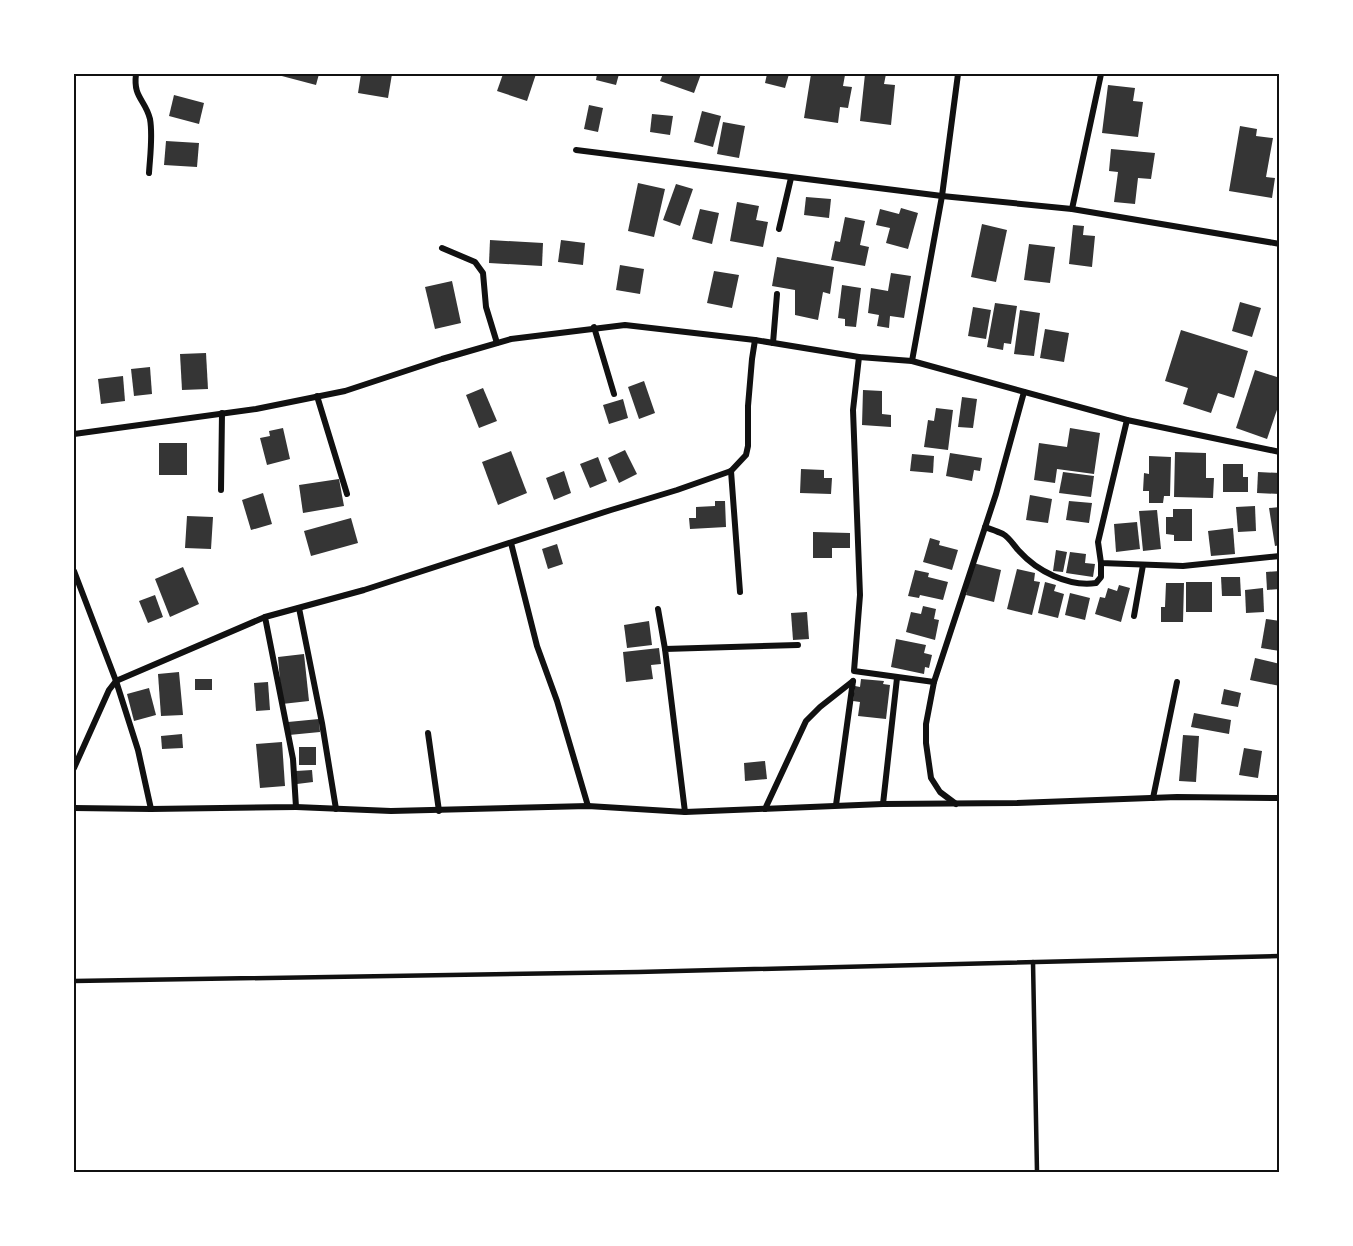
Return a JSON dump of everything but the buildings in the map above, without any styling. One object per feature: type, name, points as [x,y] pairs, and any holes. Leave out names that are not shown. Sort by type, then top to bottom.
[{"type":"street","points":[[136,74],[134,86],[149,116],[151,127],[149,173]]},
{"type":"street","points":[[912,361],[942,196],[958,74]]},
{"type":"street","points":[[1072,209],[1101,74]]},
{"type":"street","points":[[576,150],[942,196],[1072,209],[1280,244]]},
{"type":"street","points":[[778,229],[791,178]]},
{"type":"street","points":[[442,248],[475,262],[483,273],[486,307],[497,343]]},
{"type":"street","points":[[773,342],[777,294]]},
{"type":"street","points":[[74,434],[222,413],[345,391],[511,339],[625,325],[773,342],[859,357],[912,361],[1127,420],[1280,452]]},
{"type":"street","points":[[594,327],[614,394]]},
{"type":"street","points":[[74,768],[109,690],[116,681],[265,617],[364,590],[731,471],[746,455],[748,446],[748,406],[755,340]]},
{"type":"street","points":[[836,806],[853,681],[860,595],[853,410],[859,357]]},
{"type":"street","points":[[956,804],[940,792],[931,778],[926,724],[934,682],[996,494],[1024,392]]},
{"type":"street","points":[[317,396],[347,495]]},
{"type":"street","points":[[221,490],[222,413]]},
{"type":"street","points":[[985,527],[1004,534],[1036,566],[1054,576],[1079,583],[1096,583],[1101,577],[1098,542],[1127,420]]},
{"type":"street","points":[[731,471],[740,592]]},
{"type":"street","points":[[511,543],[537,646],[557,702],[588,806]]},
{"type":"street","points":[[1101,563],[1183,566],[1280,556]]},
{"type":"street","points":[[1134,616],[1143,565]]},
{"type":"street","points":[[74,571],[116,681],[138,750],[151,809]]},
{"type":"street","points":[[299,608],[336,808]]},
{"type":"street","points":[[658,609],[685,812]]},
{"type":"street","points":[[265,617],[292,759],[296,807]]},
{"type":"street","points":[[665,650],[798,645]]},
{"type":"street","points":[[854,671],[934,682]]},
{"type":"street","points":[[883,804],[897,678]]},
{"type":"street","points":[[765,809],[806,721],[853,681]]},
{"type":"street","points":[[1153,798],[1177,682]]},
{"type":"street","points":[[428,733],[439,811]]},
{"type":"street","points":[[74,808],[296,807],[439,811],[588,806],[685,812],[883,804],[1153,798],[1280,798]]},
{"type":"lane","points":[[74,981],[638,972],[1280,956]]},
{"type":"lane","points":[[1033,962],[1037,1173]]}]
